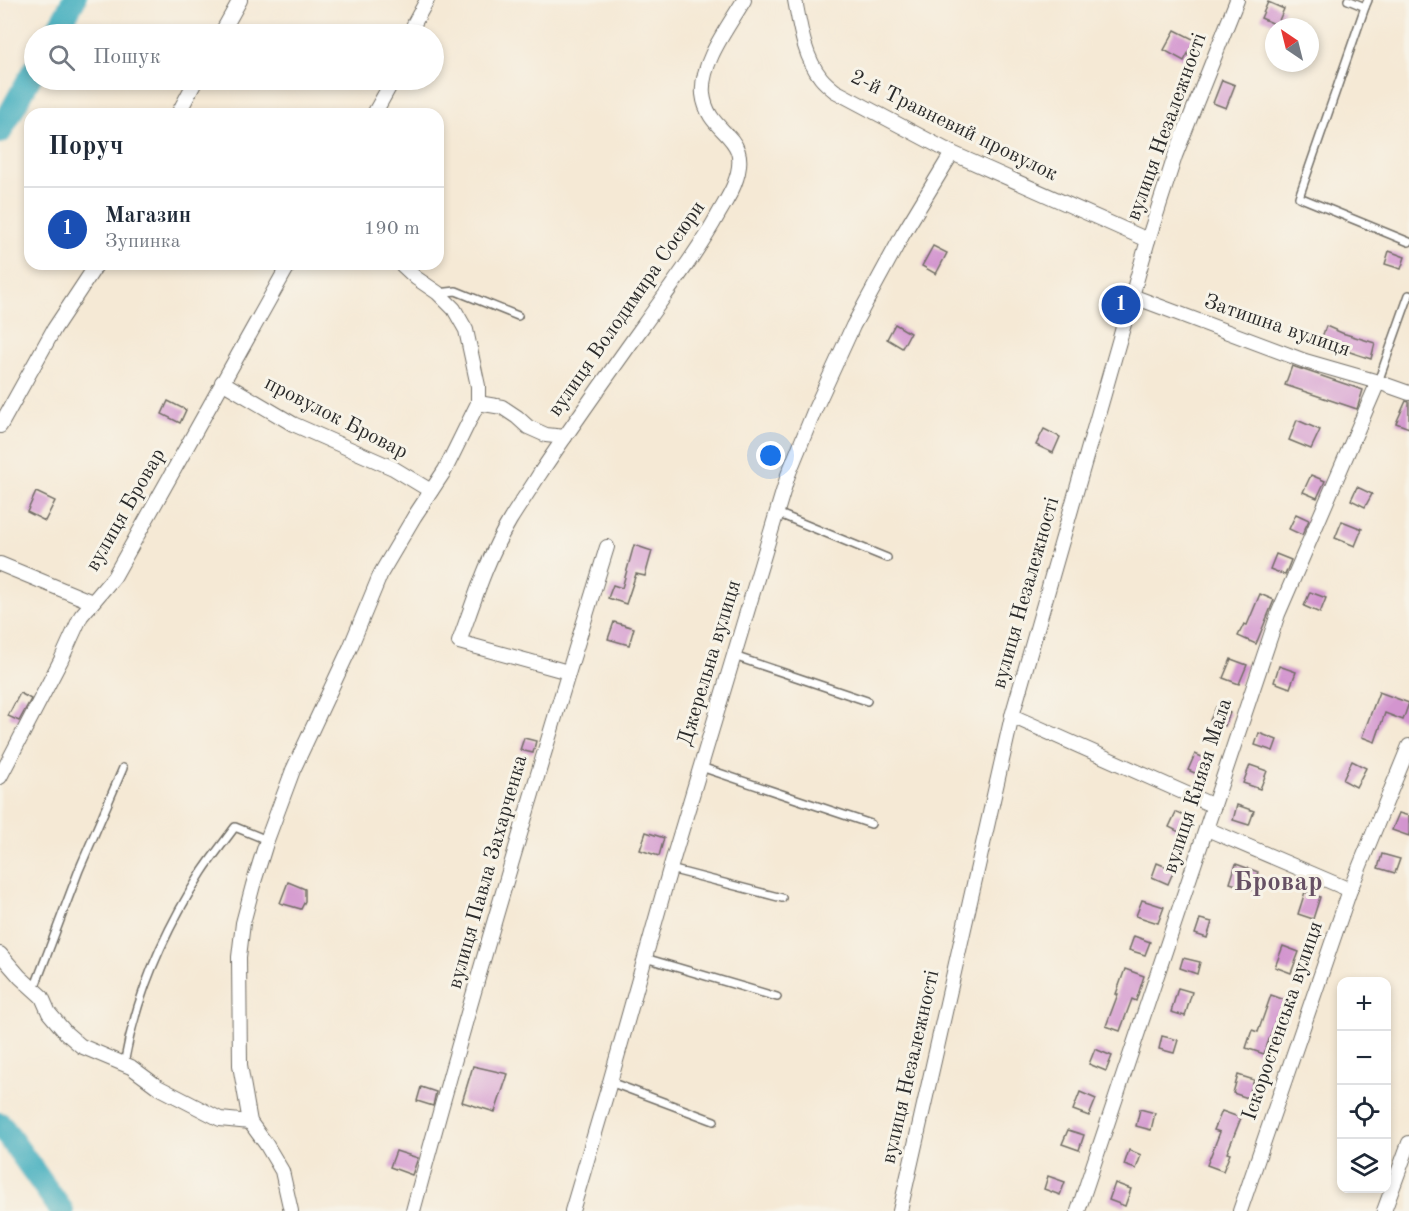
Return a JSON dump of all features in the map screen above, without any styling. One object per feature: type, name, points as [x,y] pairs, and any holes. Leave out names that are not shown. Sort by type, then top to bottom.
[{"type":"street","points":[[227,24],[240,0]]},
{"type":"street","points":[[415,24],[427,0]]},
{"type":"street","name":"вулиця Володимира Сосюри","points":[[568,672],[459,642],[491,556],[510,520],[565,437],[705,239],[733,188],[740,170],[738,149],[706,109],[703,93],[704,76],[711,55],[744,0]]},
{"type":"street","name":"2-й Травневий провулок","points":[[795,0],[811,61],[820,77],[835,91],[952,153],[1148,240]]},
{"type":"street","name":"вулиця Незалежності","points":[[900,1211],[1012,716],[1148,240],[1175,156],[1237,0]]},
{"type":"street","points":[[181,108],[191,90]]},
{"type":"street","points":[[377,108],[387,90]]},
{"type":"street","name":"Джерельна вулиця","points":[[572,1211],[700,766],[788,476],[815,409],[853,326],[903,234],[952,153]]},
{"type":"street","points":[[0,426],[54,329],[93,270]]},
{"type":"street","name":"вулиця Бровар","points":[[0,777],[61,660],[81,616],[114,577],[287,270]]},
{"type":"street","points":[[291,1211],[282,1171],[250,1122],[240,1065],[239,957],[243,923],[267,840],[293,770],[350,648],[381,573],[446,470],[478,403],[478,386],[466,330],[454,309],[438,293],[407,270]]},
{"type":"street","name":"Затишна вулиця","points":[[1132,296],[1305,361],[1409,393]]},
{"type":"street","name":"провулок Бровар","points":[[222,382],[293,424],[393,468],[431,491]]},
{"type":"street","name":"вулиця Князя Мала","points":[[1078,1211],[1278,614],[1378,382]]},
{"type":"street","points":[[478,403],[502,407],[528,427],[546,435],[565,437]]},
{"type":"street","name":"вулиця Павла Захарченка","points":[[413,1211],[449,1079],[607,547]]},
{"type":"street","points":[[0,564],[92,602]]},
{"type":"street","points":[[1012,716],[1214,806]]},
{"type":"street","name":"Іскоростенська вулиця","points":[[1240,1211],[1350,890],[1409,746]]},
{"type":"street","points":[[1207,830],[1350,890]]},
{"type":"street","points":[[0,954],[42,997],[49,1013],[66,1034],[81,1046],[131,1067],[158,1087],[220,1119],[250,1122]]},
{"type":"street","points":[[1383,1211],[1409,1143]]},
{"type":"lane","points":[[1348,0],[1367,3],[1299,197],[1409,242]]},
{"type":"lane","points":[[438,293],[456,291],[518,316]]},
{"type":"lane","points":[[1378,382],[1409,295]]},
{"type":"lane","points":[[777,513],[886,558]]},
{"type":"lane","points":[[734,656],[867,701]]},
{"type":"lane","points":[[700,766],[871,824]]},
{"type":"lane","points":[[34,989],[79,870],[123,768]]},
{"type":"lane","points":[[124,1064],[126,1048],[146,982],[163,944],[203,871],[235,827],[267,840]]},
{"type":"lane","points":[[670,869],[782,898]]},
{"type":"lane","points":[[645,958],[777,997]]},
{"type":"lane","points":[[610,1082],[714,1121]]},
{"type":"building","points":[[1268,2],[1284,9],[1280,18],[1261,18]]},
{"type":"building","points":[[1175,30],[1195,40],[1184,61],[1164,50]]},
{"type":"building","points":[[1222,80],[1235,85],[1226,108],[1213,103]]},
{"type":"building","points":[[933,246],[947,253],[936,274],[922,266]]},
{"type":"building","points":[[1389,251],[1405,257],[1401,269],[1385,264]]},
{"type":"building","points":[[895,324],[910,333],[902,348],[887,339]]},
{"type":"building","points":[[1326,326],[1375,343],[1371,359],[1321,340]]},
{"type":"building","points":[[1292,366],[1363,390],[1357,409],[1285,385]]},
{"type":"building","points":[[168,401],[186,410],[180,423],[162,414]]},
{"type":"building","points":[[1406,401],[1409,402],[1409,428],[1396,423]]},
{"type":"building","points":[[1297,420],[1320,430],[1311,449],[1289,440]]},
{"type":"building","points":[[1044,429],[1060,437],[1053,453],[1036,445]]},
{"type":"building","points":[[1311,475],[1325,481],[1317,498],[1303,492]]},
{"type":"building","points":[[1357,487],[1372,494],[1365,507],[1351,500]]},
{"type":"building","points":[[36,492],[55,501],[45,521],[27,512]]},
{"type":"building","points":[[1296,514],[1309,520],[1302,535],[1289,529]]},
{"type":"building","points":[[1342,521],[1362,529],[1355,546],[1335,538]]},
{"type":"building","points":[[634,545],[652,551],[645,576],[636,574],[626,604],[608,598],[613,585],[622,588]]},
{"type":"building","points":[[1276,554],[1291,560],[1285,575],[1270,569]]},
{"type":"building","points":[[1310,592],[1326,598],[1320,613],[1304,606]]},
{"type":"building","points":[[1260,594],[1274,600],[1256,644],[1238,636],[1244,624],[1247,625]]},
{"type":"building","points":[[614,622],[634,628],[629,645],[608,639]]},
{"type":"building","points":[[1231,659],[1247,665],[1239,684],[1223,678]]},
{"type":"building","points":[[1279,666],[1296,672],[1290,688],[1274,682]]},
{"type":"building","points":[[1379,692],[1409,703],[1403,720],[1385,713],[1375,742],[1362,737]]},
{"type":"building","points":[[20,693],[31,699],[19,721],[8,716]]},
{"type":"building","points":[[1216,707],[1230,713],[1225,726],[1210,720]]},
{"type":"building","points":[[1259,733],[1277,740],[1273,751],[1255,745]]},
{"type":"building","points":[[524,738],[536,741],[533,753],[520,750]]},
{"type":"building","points":[[1195,754],[1211,761],[1204,777],[1188,770]]},
{"type":"building","points":[[1352,761],[1366,768],[1356,787],[1343,780]]},
{"type":"building","points":[[1250,765],[1267,771],[1260,789],[1243,783]]},
{"type":"building","points":[[1237,805],[1254,811],[1249,825],[1233,820]]},
{"type":"building","points":[[1176,812],[1188,818],[1181,833],[1169,827]]},
{"type":"building","points":[[1399,813],[1409,816],[1409,836],[1392,830]]},
{"type":"building","points":[[646,832],[664,838],[659,856],[640,850]]},
{"type":"building","points":[[1382,854],[1400,859],[1395,873],[1378,868]]},
{"type":"building","points":[[1157,863],[1174,870],[1168,884],[1152,877]]},
{"type":"building","points":[[1236,864],[1258,872],[1252,890],[1230,883]]},
{"type":"building","points":[[288,882],[305,889],[305,901],[301,909],[280,903]]},
{"type":"building","points":[[1305,892],[1320,897],[1313,919],[1298,914]]},
{"type":"building","points":[[1142,900],[1164,907],[1158,923],[1136,916]]},
{"type":"building","points":[[1200,919],[1212,922],[1207,938],[1195,934]]},
{"type":"building","points":[[1134,936],[1150,942],[1145,955],[1129,950]]},
{"type":"building","points":[[1283,946],[1299,952],[1291,973],[1275,967]]},
{"type":"building","points":[[1183,958],[1200,962],[1197,974],[1180,968]]},
{"type":"building","points":[[1125,969],[1144,976],[1136,1001],[1132,999],[1120,1031],[1106,1026]]},
{"type":"building","points":[[1178,988],[1192,992],[1185,1016],[1171,1012]]},
{"type":"building","points":[[1271,995],[1285,1000],[1264,1054],[1246,1048],[1252,1030],[1258,1032]]},
{"type":"building","points":[[1162,1036],[1178,1040],[1174,1053],[1159,1049]]},
{"type":"building","points":[[1095,1049],[1112,1056],[1106,1071],[1089,1064]]},
{"type":"building","points":[[473,1066],[508,1074],[495,1112],[462,1102]]},
{"type":"building","points":[[1238,1075],[1254,1080],[1248,1098],[1233,1093]]},
{"type":"building","points":[[421,1087],[436,1092],[433,1106],[417,1101]]},
{"type":"building","points":[[1080,1092],[1096,1099],[1089,1116],[1073,1110]]},
{"type":"building","points":[[1140,1109],[1155,1113],[1151,1130],[1136,1126]]},
{"type":"building","points":[[1222,1111],[1241,1118],[1227,1153],[1230,1154],[1223,1171],[1207,1165],[1220,1132],[1214,1130]]},
{"type":"building","points":[[1068,1130],[1084,1135],[1079,1150],[1062,1144]]},
{"type":"building","points":[[1129,1150],[1141,1155],[1136,1169],[1124,1165]]},
{"type":"building","points":[[396,1151],[418,1158],[412,1175],[390,1167]]},
{"type":"building","points":[[1048,1176],[1065,1182],[1060,1195],[1044,1189]]},
{"type":"building","points":[[1115,1183],[1131,1189],[1125,1206],[1109,1200]]},
{"type":"waterway","points":[[61,24],[74,0]]},
{"type":"waterway","points":[[0,132],[24,88]]},
{"type":"waterway","points":[[0,1124],[62,1211]]},
{"type":"place","name":"Магазин","points":[[1121,305]]},
{"type":"district","name":"Бровар","points":[[1278,882]]}]
